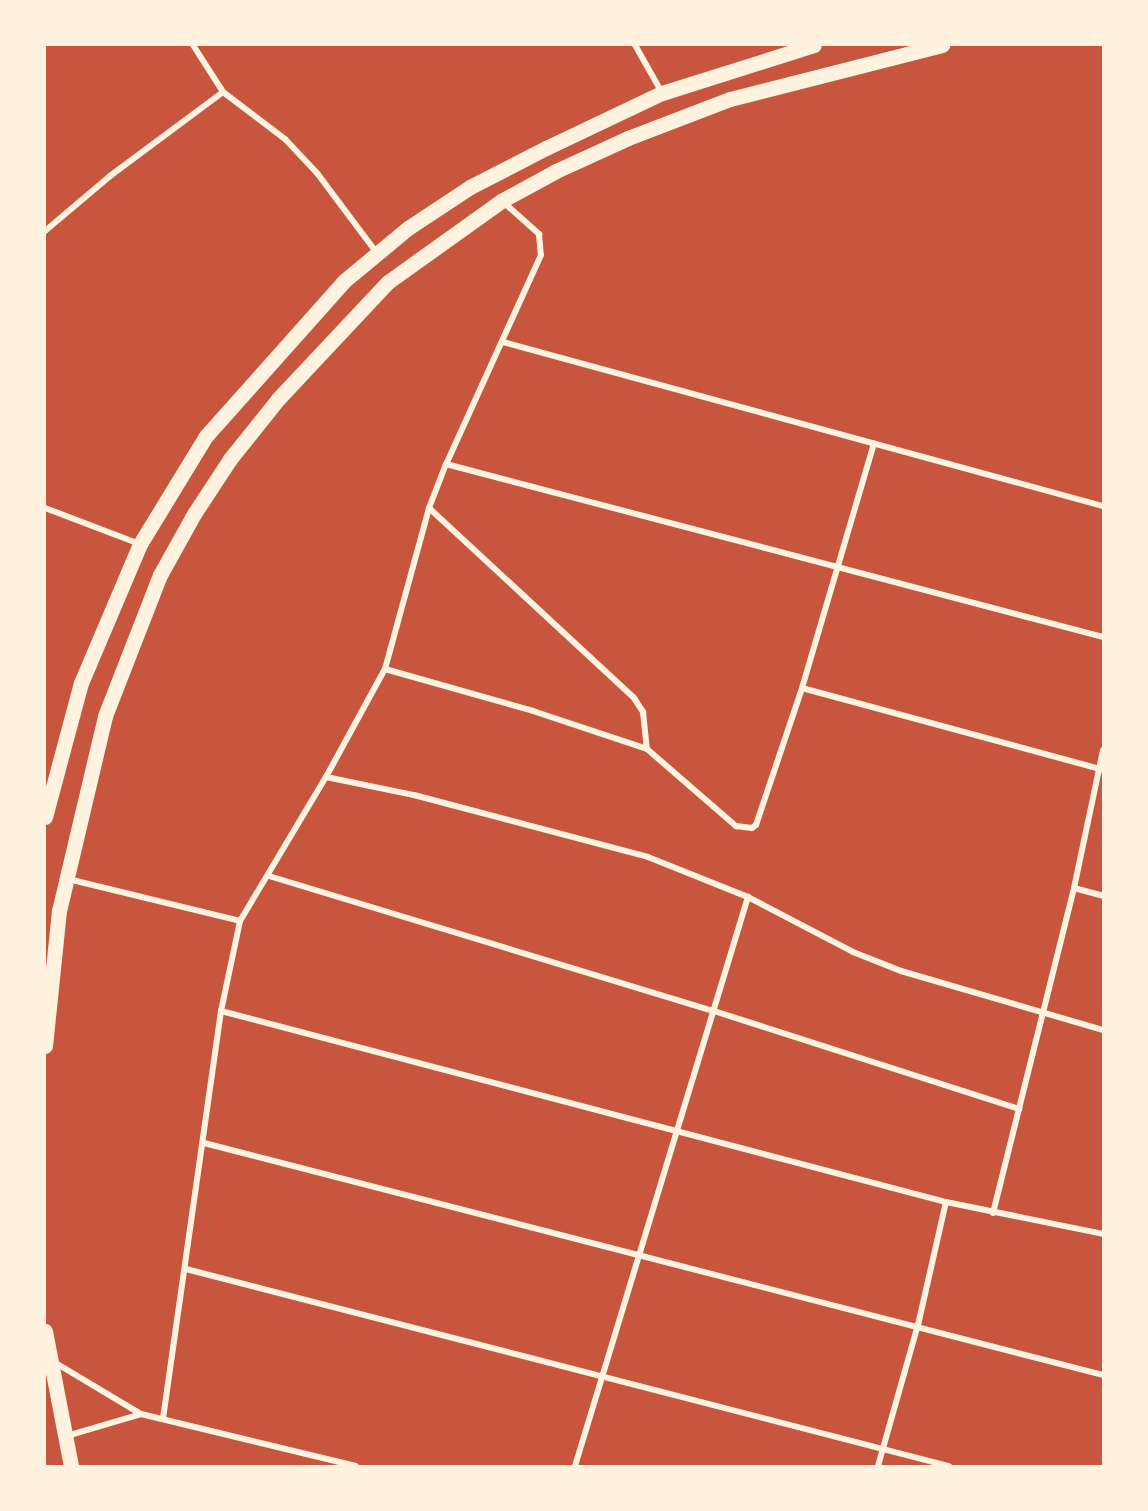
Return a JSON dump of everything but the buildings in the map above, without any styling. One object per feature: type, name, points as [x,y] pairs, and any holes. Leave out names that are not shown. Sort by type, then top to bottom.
[{"type":"main road","points":[[45,817],[81,683],[140,544],[206,436],[295,332],[376,252],[470,187],[662,93],[814,45]]},
{"type":"main road","points":[[45,1046],[65,878],[105,716],[160,576],[194,514],[230,459],[278,399],[388,282],[501,201],[628,138],[730,99],[942,45]]},
{"type":"main road","points":[[45,1331],[71,1466]]},
{"type":"street","points":[[193,45],[223,92],[285,140],[318,173],[376,252]]},
{"type":"street","points":[[635,45],[662,93]]},
{"type":"street","points":[[45,231],[110,176],[223,92]]},
{"type":"street","points":[[163,1417],[204,1143],[221,1011],[240,921],[269,876],[326,777],[385,669],[429,508],[446,464],[537,268],[542,243],[539,234],[501,201]]},
{"type":"street","points":[[503,342],[1103,506]]},
{"type":"street","points":[[385,669],[533,711],[647,749],[736,826],[752,828],[802,688],[874,443]]},
{"type":"street","points":[[446,464],[1103,637]]},
{"type":"street","points":[[45,508],[140,544]]},
{"type":"street","points":[[429,508],[634,698],[643,712],[647,749]]},
{"type":"street","points":[[802,688],[1101,769]]},
{"type":"street","points":[[993,1213],[1074,888],[1101,769],[1103,750]]},
{"type":"street","points":[[326,777],[414,795],[648,857],[748,897],[853,952],[901,971],[1103,1030]]},
{"type":"street","points":[[269,876],[711,1010],[1019,1109]]},
{"type":"street","points":[[65,878],[240,921]]},
{"type":"street","points":[[1074,888],[1103,896]]},
{"type":"street","points":[[575,1466],[711,1010],[748,897]]},
{"type":"street","points":[[221,1011],[674,1133],[946,1202],[1103,1234]]},
{"type":"street","points":[[204,1143],[639,1257],[918,1325],[1103,1376]]},
{"type":"street","points":[[878,1466],[918,1325],[946,1202]]},
{"type":"street","points":[[186,1269],[949,1466]]},
{"type":"street","points":[[51,1360],[141,1414],[163,1417],[356,1466]]},
{"type":"street","points":[[64,1437],[141,1414]]}]
